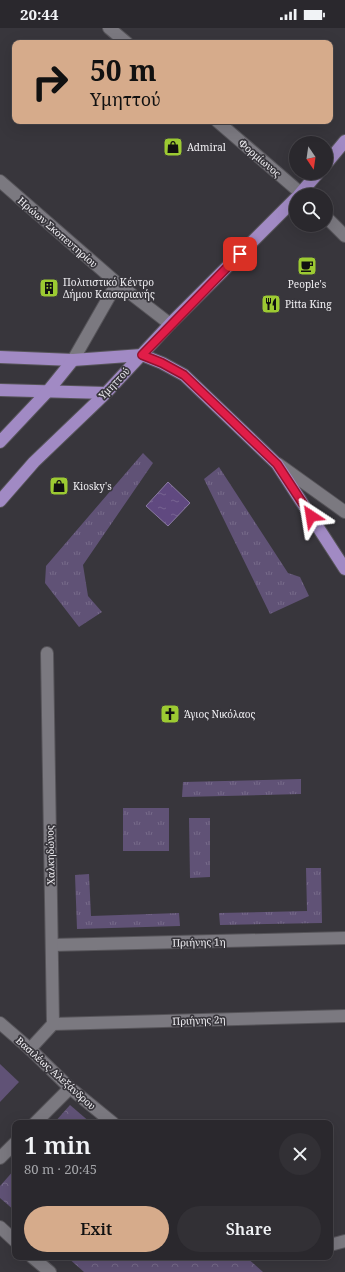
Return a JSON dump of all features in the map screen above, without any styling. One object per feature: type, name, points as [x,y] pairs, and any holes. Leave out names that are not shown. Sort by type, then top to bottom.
[{"type":"main road","points":[[333,156],[345,141]]},
{"type":"main road","name":"Υμηττού","points":[[306,188],[312,180]]},
{"type":"main road","name":"Υμηττού","points":[[0,501],[34,462],[106,392],[170,324],[289,206]]},
{"type":"main road","points":[[0,357],[73,360],[142,355],[162,363],[184,375],[277,464],[345,568]]},
{"type":"main road","points":[[0,442],[48,391],[73,360]]},
{"type":"main road","points":[[0,390],[106,392]]},
{"type":"street","points":[[109,28],[123,40]]},
{"type":"street","name":"Φορμίωνος","points":[[220,124],[292,188]]},
{"type":"street","name":"Ηρώων Σκοπευτηρίου","points":[[0,181],[117,283],[170,324]]},
{"type":"street","points":[[333,225],[345,236]]},
{"type":"street","points":[[73,360],[117,283]]},
{"type":"street","points":[[277,464],[345,512]]},
{"type":"street","name":"Χαλκηδώνος","points":[[47,653],[53,1024]]},
{"type":"street","name":"Πριήνης 1η","points":[[52,945],[345,938]]},
{"type":"street","name":"Πριήνης 2η","points":[[53,1024],[345,1016]]},
{"type":"street","name":"Βασιλέως Αλεξάνδρου","points":[[0,1023],[30,1048],[70,1088],[109,1120]]},
{"type":"street","points":[[30,1048],[53,1024]]},
{"type":"street","points":[[38,1120],[70,1088]]},
{"type":"street","points":[[0,1158],[12,1146]]},
{"type":"street","points":[[0,1227],[12,1238]]},
{"type":"street","points":[[333,1244],[345,1241]]},
{"type":"street","points":[[36,1260],[50,1272]]},
{"type":"green space","points":[[143,453],[153,463],[83,565],[88,596],[102,612],[79,627],[45,583],[46,566]]},
{"type":"green space","points":[[219,467],[288,573],[300,577],[309,596],[270,614],[204,479]]},
{"type":"green space","points":[[301,779],[301,794],[182,797],[183,782]]},
{"type":"green space","points":[[123,808],[169,808],[169,851],[123,851]]},
{"type":"green space","points":[[189,818],[210,818],[210,877],[190,878]]},
{"type":"green space","points":[[306,868],[321,868],[322,923],[220,925],[219,913],[307,911]]},
{"type":"green space","points":[[89,874],[91,916],[179,913],[180,926],[77,929],[75,875]]},
{"type":"green space","points":[[0,1064],[19,1082],[0,1102]]},
{"type":"green space","points":[[70,1105],[88,1120],[57,1120]]},
{"type":"green space","points":[[12,1172],[12,1208],[0,1198],[0,1186]]},
{"type":"green space","points":[[70,1260],[249,1260],[263,1272],[84,1272]]},
{"type":"water","points":[[168,482],[190,503],[168,526],[146,506]]},
{"type":"place","name":"Admiral","points":[[173,147]]},
{"type":"place","name":"People's","points":[[307,266]]},
{"type":"place","name":"Πολιτιστικό Κέντρο Δήμου Καισαριανής","points":[[49,288]]},
{"type":"place","name":"Pitta King","points":[[271,304]]},
{"type":"place","name":"Kiosky's","points":[[59,486]]},
{"type":"place","name":"Άγιος Νικόλαος","points":[[170,714]]},
{"type":"route","points":[[240,254],[170,324],[142,355],[162,363],[184,375],[226,415],[277,464],[311,516]]}]
